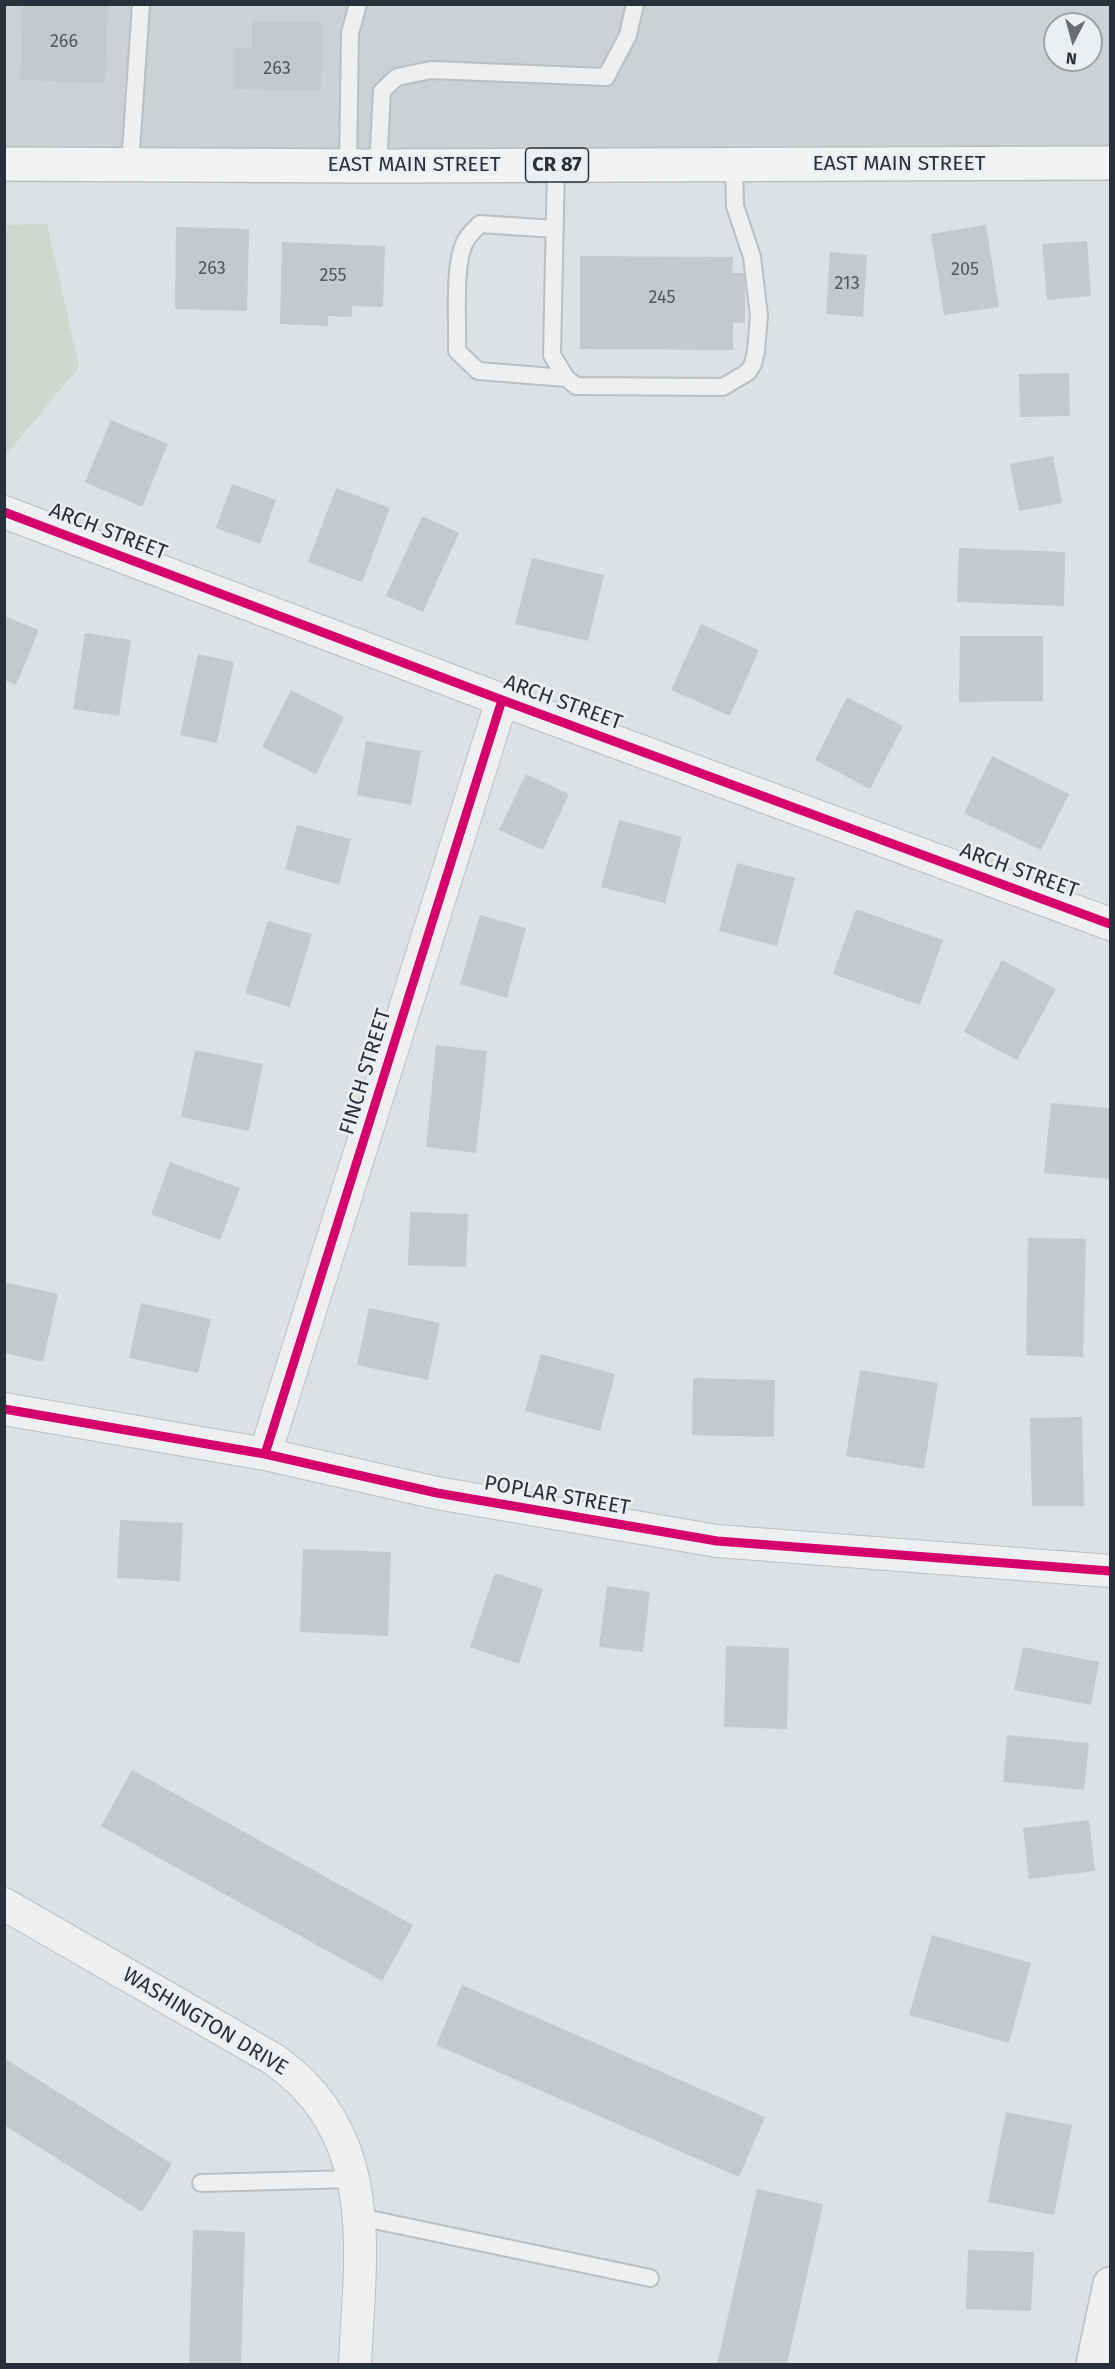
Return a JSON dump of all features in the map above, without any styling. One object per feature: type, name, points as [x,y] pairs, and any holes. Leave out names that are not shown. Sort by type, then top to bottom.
[{"type":"main road","name":"EAST MAIN STREET","points":[[4,164],[363,166],[1110,163]]},
{"type":"street","name":"ARCH STREET","points":[[4,512],[502,700],[1110,924]]},
{"type":"street","name":"FINCH STREET","points":[[265,1454],[502,700]]},
{"type":"street","name":"POPLAR STREET","points":[[4,1409],[265,1454],[437,1493],[717,1541],[1110,1571]]},
{"type":"street","name":"WASHINGTON DRIVE","points":[[4,1904],[275,2060],[304,2085],[331,2120],[349,2158],[360,2217],[355,2364]]},
{"type":"street","points":[[1093,2364],[1110,2284]]},
{"type":"lane","points":[[130,165],[141,4]]},
{"type":"lane","points":[[358,4],[350,33],[363,166]]},
{"type":"lane","points":[[363,166],[382,91],[397,77],[431,70],[606,77],[628,35],[635,4]]},
{"type":"lane","points":[[556,165],[552,355],[566,378],[576,386],[723,387],[748,372],[753,364],[759,316],[752,257],[735,206],[734,164]]},
{"type":"lane","points":[[554,229],[480,224],[470,232],[463,244],[459,268],[458,351],[478,371],[566,378]]},
{"type":"lane","points":[[201,2183],[354,2179]]},
{"type":"lane","points":[[360,2217],[650,2278]]},
{"type":"shaded area","points":[[5,5],[1110,5],[1110,163],[5,164]]},
{"type":"shaded area","points":[[47,224],[79,367],[5,456],[5,225]]},
{"type":"building","points":[[23,4],[108,4],[105,83],[20,80]]},
{"type":"building","points":[[252,22],[322,22],[321,90],[233,89],[233,48],[252,48]]},
{"type":"building","points":[[986,225],[999,307],[944,315],[931,234]]},
{"type":"building","points":[[176,227],[249,229],[247,311],[175,309]]},
{"type":"building","points":[[1087,241],[1091,296],[1047,300],[1042,244]]},
{"type":"building","points":[[282,242],[385,246],[383,307],[352,306],[352,317],[328,316],[328,326],[280,324]]},
{"type":"building","points":[[830,252],[867,255],[863,317],[826,314]]},
{"type":"building","points":[[580,256],[733,257],[732,273],[745,273],[745,323],[733,323],[733,350],[580,349]]},
{"type":"building","points":[[1069,373],[1070,416],[1020,417],[1019,374]]},
{"type":"building","points":[[111,420],[168,444],[142,507],[85,482]]},
{"type":"building","points":[[1053,456],[1062,503],[1019,511],[1010,464]]},
{"type":"building","points":[[232,484],[276,500],[260,544],[216,528]]},
{"type":"building","points":[[336,488],[390,508],[362,582],[308,562]]},
{"type":"building","points":[[422,516],[459,533],[423,612],[386,596]]},
{"type":"building","points":[[959,548],[1065,552],[1064,606],[957,602]]},
{"type":"building","points":[[532,558],[604,575],[588,641],[515,624]]},
{"type":"building","points":[[4,616],[39,630],[16,685],[4,680]]},
{"type":"building","points":[[701,624],[759,650],[730,716],[671,690]]},
{"type":"building","points":[[85,633],[131,640],[119,716],[73,709]]},
{"type":"building","points":[[960,636],[1043,636],[1043,701],[959,702]]},
{"type":"building","points":[[198,654],[234,662],[217,743],[180,735]]},
{"type":"building","points":[[291,690],[344,717],[316,774],[262,747]]},
{"type":"building","points":[[847,697],[903,726],[870,789],[815,760]]},
{"type":"building","points":[[366,741],[421,751],[411,805],[357,795]]},
{"type":"building","points":[[992,756],[1069,794],[1041,850],[964,813]]},
{"type":"building","points":[[526,774],[569,794],[543,850],[499,830]]},
{"type":"building","points":[[619,820],[682,837],[665,903],[601,887]]},
{"type":"building","points":[[297,825],[351,839],[339,885],[285,869]]},
{"type":"building","points":[[737,863],[795,878],[777,946],[719,931]]},
{"type":"building","points":[[856,909],[943,940],[920,1005],[833,974]]},
{"type":"building","points":[[480,915],[526,928],[507,998],[460,984]]},
{"type":"building","points":[[268,921],[312,934],[290,1007],[245,993]]},
{"type":"building","points":[[1002,960],[1056,989],[1017,1060],[964,1032]]},
{"type":"building","points":[[436,1045],[487,1051],[476,1153],[426,1147]]},
{"type":"building","points":[[195,1050],[263,1064],[249,1131],[181,1117]]},
{"type":"building","points":[[1051,1103],[1110,1108],[1110,1179],[1044,1173]]},
{"type":"building","points":[[170,1162],[240,1188],[220,1240],[151,1214]]},
{"type":"building","points":[[410,1212],[468,1214],[466,1267],[408,1265]]},
{"type":"building","points":[[1028,1238],[1086,1239],[1083,1357],[1026,1355]]},
{"type":"building","points":[[4,1282],[58,1294],[43,1362],[4,1353]]},
{"type":"building","points":[[141,1303],[211,1319],[198,1373],[129,1358]]},
{"type":"building","points":[[369,1308],[440,1323],[428,1380],[357,1365]]},
{"type":"building","points":[[541,1354],[615,1374],[600,1431],[525,1411]]},
{"type":"building","points":[[860,1370],[938,1383],[924,1469],[846,1456]]},
{"type":"building","points":[[693,1378],[775,1380],[774,1437],[692,1435]]},
{"type":"building","points":[[1082,1417],[1084,1506],[1032,1506],[1030,1418]]},
{"type":"building","points":[[120,1520],[183,1523],[180,1581],[117,1578]]},
{"type":"building","points":[[303,1549],[391,1552],[388,1636],[300,1632]]},
{"type":"building","points":[[495,1573],[543,1589],[519,1664],[470,1647]]},
{"type":"building","points":[[607,1586],[650,1592],[643,1652],[599,1647]]},
{"type":"building","points":[[726,1646],[789,1648],[787,1729],[724,1727]]},
{"type":"building","points":[[1023,1647],[1099,1662],[1091,1705],[1014,1690]]},
{"type":"building","points":[[1007,1735],[1089,1743],[1084,1790],[1003,1782]]},
{"type":"building","points":[[132,1770],[413,1925],[382,1981],[101,1826]]},
{"type":"building","points":[[1089,1820],[1095,1871],[1029,1879],[1023,1828]]},
{"type":"building","points":[[932,1935],[1031,1963],[1009,2043],[909,2015]]},
{"type":"building","points":[[462,1985],[765,2117],[739,2177],[436,2045]]},
{"type":"building","points":[[4,2058],[172,2164],[142,2212],[4,2125]]},
{"type":"building","points":[[1006,2112],[1072,2125],[1054,2215],[988,2202]]},
{"type":"building","points":[[757,2189],[823,2204],[787,2364],[717,2364]]},
{"type":"building","points":[[193,2230],[245,2232],[241,2364],[189,2364]]},
{"type":"building","points":[[968,2250],[1034,2252],[1031,2311],[966,2309]]},
{"type":"cycle path","points":[[4,512],[502,700],[1110,924]]},
{"type":"cycle path","points":[[265,1454],[502,700]]},
{"type":"cycle path","points":[[4,1409],[265,1454],[437,1493],[717,1541],[1110,1571]]}]
